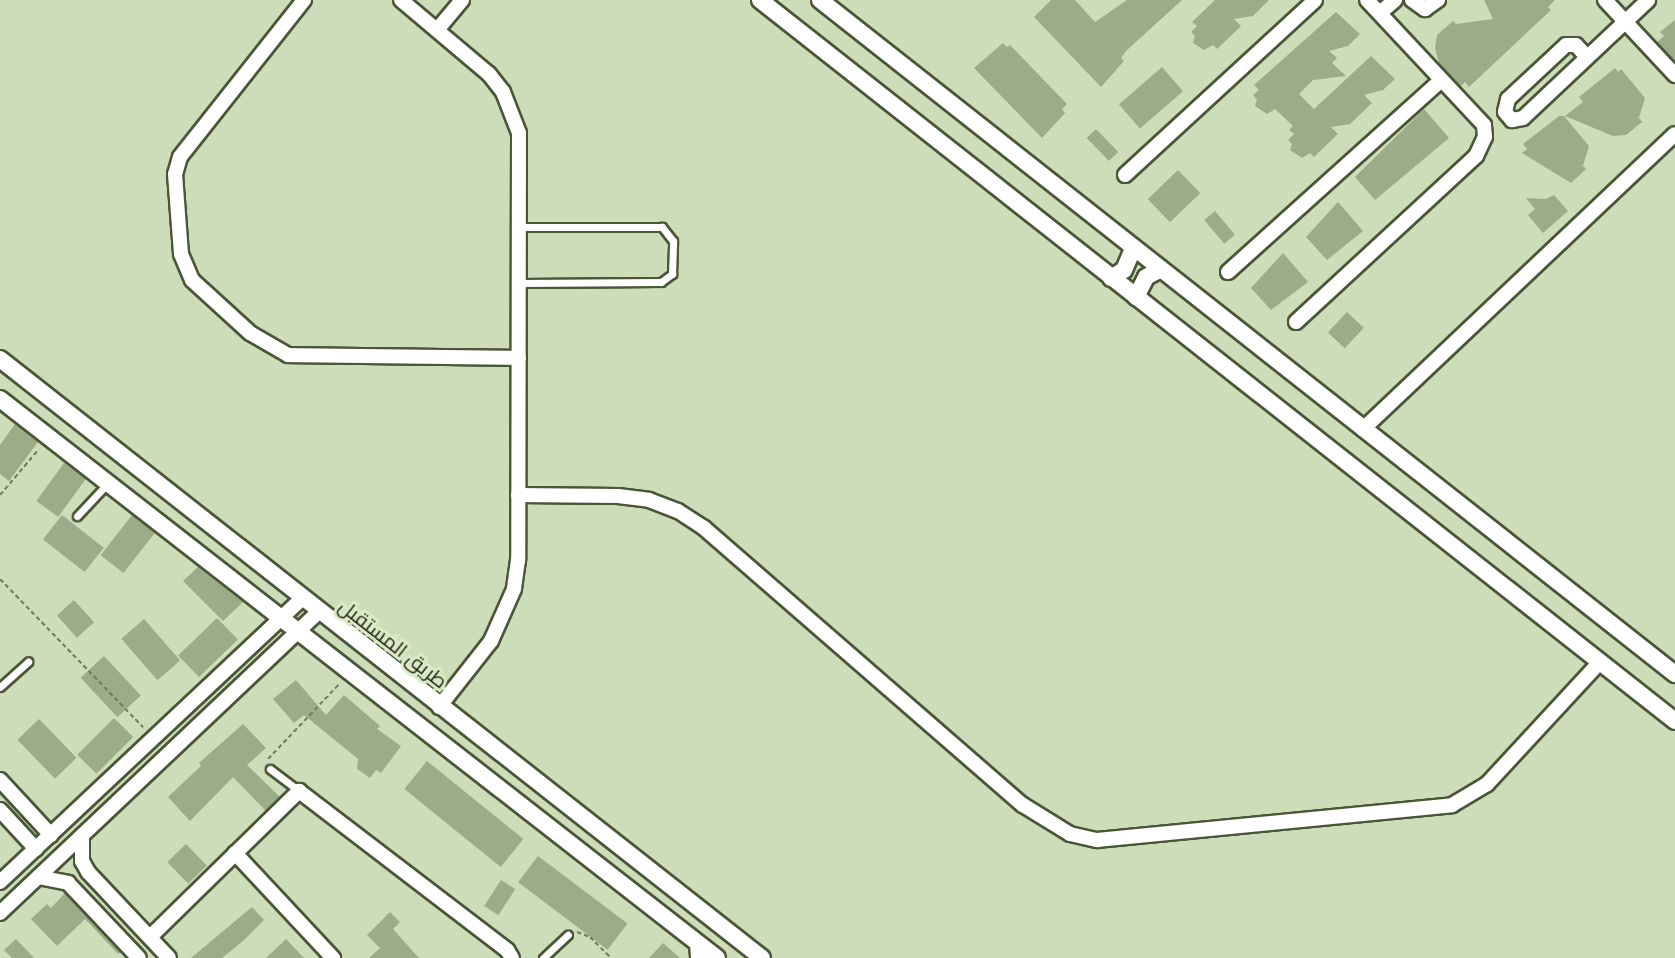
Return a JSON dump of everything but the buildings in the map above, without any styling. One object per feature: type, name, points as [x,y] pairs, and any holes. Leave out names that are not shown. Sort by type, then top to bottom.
[{"type":"street","points":[[304,0],[180,157],[176,174],[181,254],[192,280],[250,333],[288,355],[519,358]]},
{"type":"street","points":[[401,0],[489,74],[513,111],[519,133],[518,560],[505,616],[491,641],[439,706]]},
{"type":"street","points":[[437,30],[462,0]]},
{"type":"street","points":[[760,0],[1675,721]]},
{"type":"street","points":[[820,0],[1159,270],[1675,674]]},
{"type":"street","points":[[1125,175],[1315,0]]},
{"type":"street","points":[[1296,322],[1482,147],[1484,125],[1367,0]]},
{"type":"street","points":[[1380,13],[1395,0]]},
{"type":"street","points":[[1412,0],[1425,9],[1438,0]]},
{"type":"street","points":[[1605,0],[1675,75]]},
{"type":"street","points":[[1587,57],[1576,45],[1566,45],[1508,99],[1505,112],[1512,120],[1523,118],[1648,0]]},
{"type":"street","points":[[1228,272],[1441,80]]},
{"type":"street","points":[[1363,429],[1675,134]]},
{"type":"street","points":[[1111,278],[1124,270],[1133,249]]},
{"type":"street","points":[[1136,297],[1146,277],[1159,270]]},
{"type":"street","name":"طريق المستقبل","points":[[0,359],[301,599],[762,958]]},
{"type":"street","points":[[0,399],[697,950],[717,958]]},
{"type":"street","points":[[518,495],[618,496],[649,500],[678,511],[704,528],[1030,810],[1070,834],[1097,840],[1452,805],[1487,784],[1600,662]]},
{"type":"street","points":[[0,882],[301,599]]},
{"type":"street","points":[[0,913],[318,612]]},
{"type":"street","points":[[0,780],[51,835]]},
{"type":"street","points":[[150,937],[298,791],[507,950],[512,958]]},
{"type":"street","points":[[0,810],[36,849]]},
{"type":"street","points":[[82,836],[82,861],[100,884],[169,958]]},
{"type":"street","points":[[235,853],[333,958]]},
{"type":"street","points":[[38,877],[59,878],[84,900],[135,957]]},
{"type":"street","points":[[84,900],[100,884]]},
{"type":"lane","points":[[520,226],[662,227],[673,241],[672,274],[662,282],[520,283]]},
{"type":"lane","points":[[77,516],[107,484]]},
{"type":"lane","points":[[0,687],[28,662]]},
{"type":"lane","points":[[270,769],[298,791]]},
{"type":"lane","points":[[543,958],[568,934]]},
{"type":"path","points":[[0,495],[48,437]]},
{"type":"path","points":[[0,579],[153,738]]},
{"type":"path","points":[[270,769],[268,759],[348,674]]},
{"type":"path","points":[[568,934],[583,933],[611,958]]}]
